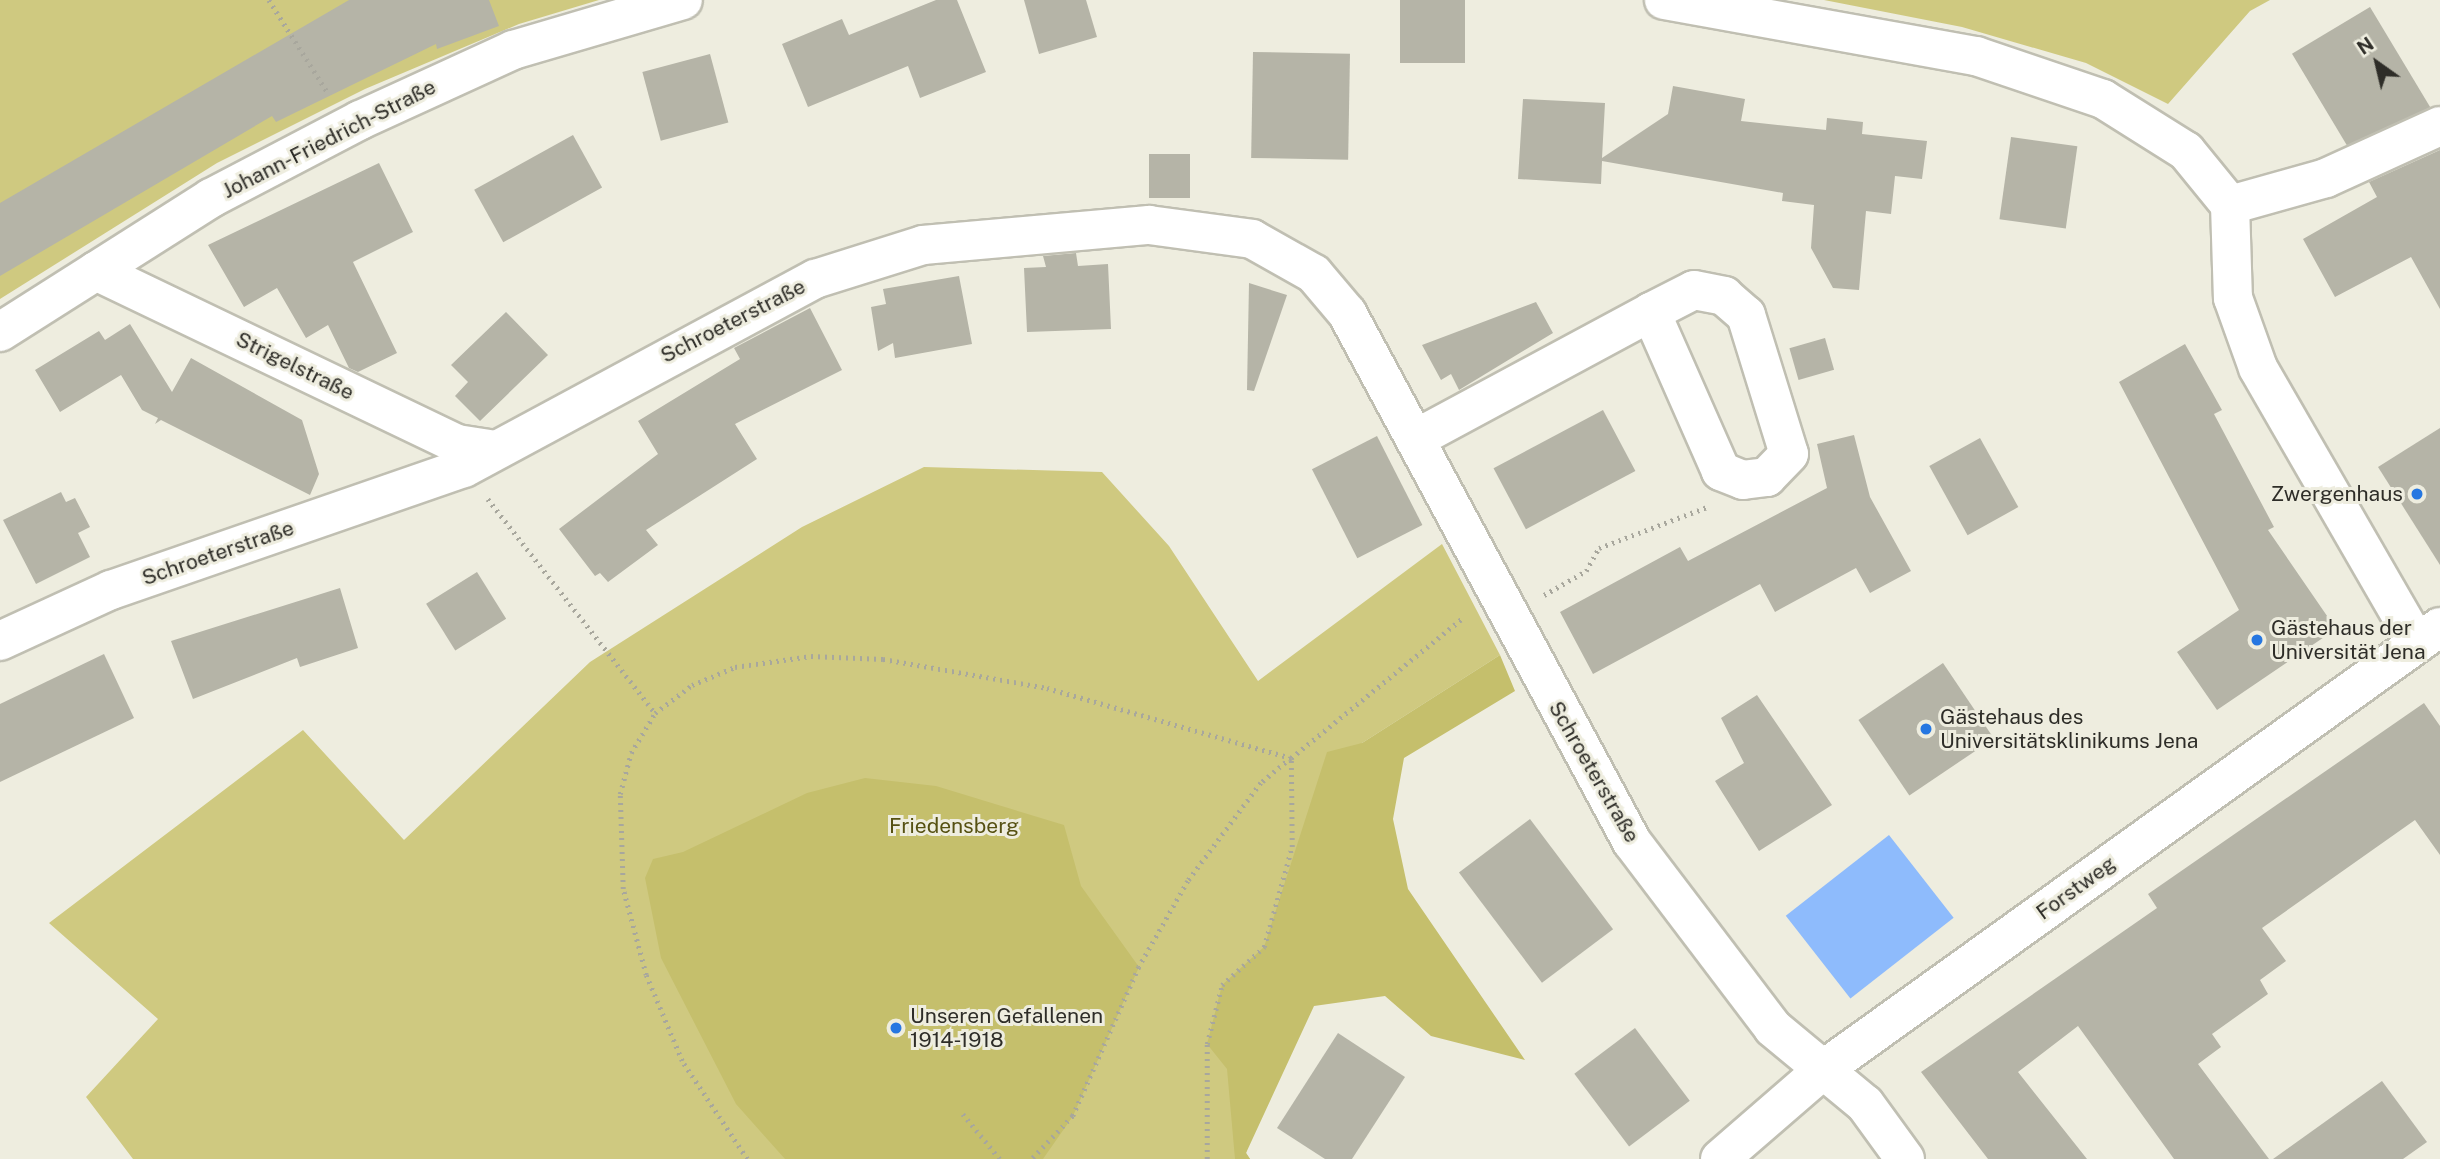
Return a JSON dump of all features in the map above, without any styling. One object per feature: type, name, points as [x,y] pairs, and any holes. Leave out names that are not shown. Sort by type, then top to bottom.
[{"type":"street","name":"Johann-Friedrich-Straße","points":[[0,332],[211,198],[371,114],[513,50],[683,0]]},
{"type":"street","points":[[1664,0],[1976,56],[2103,99],[2186,151],[2230,205],[2233,298],[2258,368],[2428,635]]},
{"type":"street","points":[[2230,205],[2326,178],[2440,126]]},
{"type":"street","name":"Schroeterstraße","points":[[0,641],[111,590],[480,459],[815,279],[923,245],[1149,225],[1252,239],[1314,274],[1347,313],[1498,590],[1580,755],[1632,842],[1773,1028],[1865,1104],[1905,1159]]},
{"type":"street","name":"Strigelstraße","points":[[96,271],[457,444],[480,459]]},
{"type":"street","points":[[1417,438],[1651,312],[1695,290],[1724,296],[1746,315],[1789,454],[1767,477],[1742,480],[1721,471],[1651,312]]},
{"type":"street","name":"Forstweg","points":[[1720,1159],[1824,1069],[2428,635]]},
{"type":"path","points":[[269,0],[338,100]]},
{"type":"path","points":[[480,459],[655,713]]},
{"type":"path","points":[[1550,592],[1586,572],[1599,548],[1734,495],[1742,480]]},
{"type":"path","points":[[1032,1159],[1073,1116],[1139,967],[1188,881],[1261,783],[1498,590]]},
{"type":"path","points":[[747,1159],[682,1061],[646,975],[623,889],[620,794],[631,753],[655,713],[692,685],[735,667],[811,656],[883,659],[1047,688],[1291,758]]},
{"type":"path","points":[[1207,1159],[1208,1044],[1222,985],[1264,947],[1292,847],[1291,758]]},
{"type":"path","points":[[963,1114],[1000,1159]]},
{"type":"green space","points":[[0,0],[599,0],[519,24],[365,89],[217,163],[0,299]]},
{"type":"green space","points":[[1824,0],[2270,0],[2250,11],[2168,104],[2086,63],[1962,27]]},
{"type":"green space","name":"Friedensberg","points":[[924,467],[1102,472],[1169,546],[1258,681],[1442,544],[1500,655],[1362,743],[1246,1153],[1250,1159],[133,1159],[86,1097],[158,1019],[49,923],[303,730],[404,840],[590,662],[802,527]]},
{"type":"green space","points":[[1500,655],[1515,691],[1404,758],[1393,819],[1408,889],[1525,1060],[1431,1036],[1385,996],[1314,1006],[1246,1153],[1250,1159],[1235,1159],[1227,1069],[1207,1044],[1222,985],[1264,947],[1327,752],[1362,743]]},
{"type":"green space","points":[[865,778],[936,786],[1064,825],[1081,886],[1139,967],[1073,1116],[1043,1159],[785,1159],[736,1104],[661,958],[645,878],[653,859],[683,852],[807,793]]},
{"type":"water","points":[[1889,835],[1954,918],[1850,998],[1786,916]]},
{"type":"building","points":[[349,0],[489,0],[499,26],[437,49],[436,44],[276,122],[272,116],[0,276],[0,203]]},
{"type":"building","points":[[936,0],[957,0],[986,72],[920,98],[908,66],[808,107],[782,44],[842,19],[849,35]]},
{"type":"building","points":[[1024,0],[1086,0],[1097,37],[1039,54]]},
{"type":"building","points":[[1400,0],[1465,0],[1465,63],[1400,63]]},
{"type":"building","points":[[2370,7],[2430,107],[2352,154],[2292,54]]},
{"type":"building","points":[[1253,52],[1350,54],[1348,160],[1251,158]]},
{"type":"building","points":[[710,54],[728,123],[661,141],[642,72]]},
{"type":"building","points":[[1673,86],[1745,99],[1741,121],[1826,130],[1827,118],[1863,122],[1862,134],[1927,141],[1922,179],[1895,176],[1891,214],[1866,211],[1859,290],[1833,288],[1811,248],[1814,205],[1782,201],[1783,193],[1602,161],[1601,184],[1518,179],[1523,99],[1605,103],[1602,158],[1668,114]]},
{"type":"building","points":[[573,135],[602,187],[503,242],[474,190]]},
{"type":"building","points":[[2011,137],[2077,146],[2066,229],[1999,219]]},
{"type":"building","points":[[2440,150],[2440,309],[2411,257],[2335,297],[2303,239],[2377,197],[2369,182]]},
{"type":"building","points":[[1149,154],[1190,154],[1190,198],[1149,198]]},
{"type":"building","points":[[379,163],[413,232],[353,262],[397,353],[358,372],[349,368],[328,325],[306,338],[277,288],[244,307],[208,245]]},
{"type":"building","points":[[1076,253],[1078,266],[1108,264],[1111,329],[1027,332],[1024,268],[1046,267],[1043,256]]},
{"type":"building","points":[[959,276],[972,344],[895,358],[893,343],[878,351],[871,307],[886,304],[883,289]]},
{"type":"building","points":[[1249,283],[1287,295],[1254,391],[1247,390]]},
{"type":"building","points":[[1536,302],[1553,333],[1459,390],[1451,374],[1441,380],[1422,345]]},
{"type":"building","points":[[810,308],[842,370],[735,424],[757,459],[646,530],[658,545],[608,582],[600,573],[595,576],[559,529],[658,454],[638,421],[740,359],[734,348]]},
{"type":"building","points":[[506,312],[548,355],[480,421],[455,396],[468,382],[451,365]]},
{"type":"building","points":[[130,324],[172,392],[191,358],[302,420],[319,474],[310,495],[161,420],[155,424],[158,418],[142,410],[121,375],[60,412],[35,370],[99,331],[105,340]]},
{"type":"building","points":[[1825,338],[1834,370],[1799,380],[1789,348]]},
{"type":"building","points":[[2185,344],[2222,410],[2214,414],[2274,527],[2268,530],[2336,629],[2217,710],[2177,652],[2239,610],[2119,382]]},
{"type":"building","points":[[1603,410],[1635,471],[1526,529],[1494,468]]},
{"type":"building","name":"Zwergenhaus","points":[[2440,428],[2440,565],[2378,467]]},
{"type":"building","points":[[1854,435],[1870,497],[1911,571],[1870,593],[1856,568],[1775,612],[1760,584],[1593,674],[1560,612],[1680,547],[1688,561],[1827,488],[1817,444]]},
{"type":"building","points":[[1377,436],[1422,525],[1357,558],[1312,469]]},
{"type":"building","points":[[1980,438],[2018,507],[1968,535],[1929,466]]},
{"type":"building","points":[[61,492],[66,502],[75,498],[90,527],[78,533],[90,557],[36,584],[3,520]]},
{"type":"building","points":[[477,572],[506,619],[455,650],[426,604]]},
{"type":"building","points":[[340,588],[358,648],[300,667],[297,658],[193,699],[171,641]]},
{"type":"building","points":[[104,654],[134,718],[0,782],[0,704]]},
{"type":"building","name":"Gästehaus des Universitätsklinikums Jena","points":[[1943,663],[1994,738],[1909,795],[1858,720]]},
{"type":"building","points":[[1757,695],[1832,805],[1759,851],[1715,781],[1744,763],[1721,718]]},
{"type":"building","points":[[2424,703],[2440,726],[2440,855],[2415,820],[2262,928],[2286,961],[2260,980],[2268,994],[2212,1034],[2221,1047],[2198,1064],[2269,1159],[2174,1159],[2078,1026],[2018,1072],[2087,1159],[1988,1159],[1921,1072],[2157,908],[2148,894]]},
{"type":"building","points":[[1530,819],[1613,929],[1542,983],[1459,873]]},
{"type":"building","points":[[1635,1028],[1690,1101],[1629,1146],[1574,1074]]},
{"type":"building","points":[[1338,1033],[1405,1077],[1352,1159],[1325,1159],[1277,1128]]},
{"type":"building","points":[[2382,1081],[2427,1142],[2403,1159],[2273,1159]]},
{"type":"place","name":"Zwergenhaus","points":[[2417,494]]},
{"type":"place","name":"Gästehaus der Universität Jena","points":[[2257,640]]},
{"type":"place","name":"Gästehaus des Universitätsklinikums Jena","points":[[1926,729]]},
{"type":"place","name":"Unseren Gefallenen 1914-1918","points":[[896,1028]]}]
